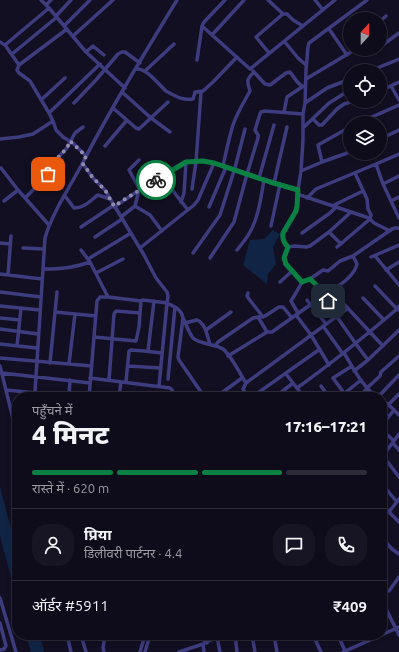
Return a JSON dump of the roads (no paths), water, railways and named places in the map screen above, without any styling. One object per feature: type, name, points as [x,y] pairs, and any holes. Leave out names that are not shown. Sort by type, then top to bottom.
[{"type":"street","points":[[41,0],[86,52],[125,88]]},
{"type":"street","points":[[5,46],[47,6],[51,0]]},
{"type":"street","points":[[12,54],[56,17],[71,0]]},
{"type":"street","points":[[86,156],[56,130],[49,113],[30,81],[17,70],[19,65],[65,27],[90,0]]},
{"type":"street","points":[[73,36],[113,0]]},
{"type":"street","points":[[6,390],[35,392],[44,249],[45,238],[49,225],[98,134],[177,0]]},
{"type":"street","points":[[197,60],[202,26],[225,0]]},
{"type":"street","points":[[212,35],[244,0]]},
{"type":"street","points":[[268,0],[283,14],[287,14],[303,26]]},
{"type":"street","points":[[315,0],[323,10]]},
{"type":"street","points":[[209,207],[224,166],[233,126],[242,104],[250,91],[247,83],[252,70],[284,41],[335,0]]},
{"type":"street","points":[[288,247],[282,236],[296,211],[297,206],[301,171],[303,128],[302,114],[305,103],[304,87],[306,80],[307,49],[309,43],[367,0]]},
{"type":"street","points":[[269,54],[256,37],[283,14]]},
{"type":"street","points":[[202,26],[252,70],[265,84],[270,86],[286,73],[290,72],[304,87]]},
{"type":"street","points":[[328,29],[343,50]]},
{"type":"street","points":[[387,42],[399,33]]},
{"type":"street","points":[[284,41],[306,65]]},
{"type":"street","points":[[0,42],[12,54],[19,65]]},
{"type":"street","points":[[145,71],[174,44]]},
{"type":"street","points":[[86,52],[94,46],[104,55]]},
{"type":"street","points":[[74,103],[106,70],[118,54],[125,52],[140,63]]},
{"type":"street","points":[[306,80],[345,56]]},
{"type":"street","points":[[136,69],[145,71],[174,96],[188,100],[192,99],[195,92],[201,92],[213,82],[237,57]]},
{"type":"street","points":[[387,65],[399,59]]},
{"type":"street","points":[[49,113],[100,64]]},
{"type":"street","points":[[41,100],[66,78]]},
{"type":"street","points":[[305,103],[327,88],[343,81]]},
{"type":"street","points":[[387,88],[399,82]]},
{"type":"street","points":[[391,86],[399,100]]},
{"type":"street","points":[[284,112],[286,97],[304,87]]},
{"type":"street","points":[[122,92],[151,118],[170,132]]},
{"type":"street","points":[[192,189],[196,162],[201,92]]},
{"type":"street","points":[[303,128],[330,103],[343,94]]},
{"type":"street","points":[[113,108],[139,129],[168,102]]},
{"type":"street","points":[[313,119],[322,126],[343,105]]},
{"type":"street","points":[[374,116],[399,105]]},
{"type":"street","points":[[210,258],[234,222],[258,138],[256,130],[261,112],[302,114]]},
{"type":"street","points":[[106,146],[127,120]]},
{"type":"street","points":[[0,139],[33,134],[53,121]]},
{"type":"street","points":[[259,178],[274,125]]},
{"type":"street","points":[[25,198],[46,178],[48,168],[67,148],[75,133],[83,127]]},
{"type":"street","points":[[274,183],[287,128]]},
{"type":"street","points":[[193,253],[220,214],[235,170],[244,129]]},
{"type":"street","points":[[387,136],[399,130]]},
{"type":"street","points":[[322,162],[318,145],[343,131]]},
{"type":"street","points":[[301,171],[343,154]]},
{"type":"street","points":[[307,198],[316,189],[399,154]]},
{"type":"street","points":[[95,237],[135,206],[140,190],[129,170],[139,160]]},
{"type":"street","points":[[81,227],[186,162],[203,161],[214,163],[280,184],[307,198],[370,219],[374,223],[390,231]]},
{"type":"street","points":[[181,202],[184,193],[186,162]]},
{"type":"street","points":[[140,248],[194,205],[200,197],[214,163]]},
{"type":"street","points":[[83,164],[93,178],[105,190],[156,278],[167,292],[168,296],[159,386]]},
{"type":"street","points":[[376,164],[383,184],[399,218]]},
{"type":"street","points":[[1,168],[49,225]]},
{"type":"street","points":[[354,173],[367,199],[368,209],[371,216],[370,219]]},
{"type":"street","points":[[383,184],[399,176]]},
{"type":"street","points":[[162,177],[188,210]]},
{"type":"street","points":[[237,250],[254,224],[264,180]]},
{"type":"street","points":[[271,226],[280,184]]},
{"type":"street","points":[[4,201],[18,190]]},
{"type":"street","points":[[302,233],[330,212],[334,207],[363,191]]},
{"type":"street","points":[[65,196],[74,208],[85,205],[98,195],[110,199]]},
{"type":"street","points":[[391,201],[399,197]]},
{"type":"street","points":[[135,206],[150,215],[162,230]]},
{"type":"street","points":[[288,247],[310,246],[329,232],[350,212]]},
{"type":"street","points":[[337,247],[370,219]]},
{"type":"street","points":[[329,365],[297,314],[290,300],[302,282],[310,279],[323,270],[328,271],[340,261],[353,256],[390,231],[395,228],[399,228]]},
{"type":"street","points":[[329,232],[341,244]]},
{"type":"street","points":[[43,269],[66,269],[76,267],[89,261],[131,233]]},
{"type":"street","points":[[8,275],[11,236]]},
{"type":"street","points":[[0,243],[10,244]]},
{"type":"street","points":[[399,245],[373,256],[397,280],[399,286]]},
{"type":"street","points":[[288,247],[284,258],[286,264],[302,282]]},
{"type":"street","points":[[23,248],[44,249]]},
{"type":"street","points":[[81,250],[96,273],[108,297]]},
{"type":"street","points":[[324,292],[343,282],[354,271],[357,264],[353,256]]},
{"type":"street","points":[[96,273],[123,258]]},
{"type":"street","points":[[386,270],[399,262]]},
{"type":"street","points":[[280,282],[292,271]]},
{"type":"street","points":[[0,274],[42,279]]},
{"type":"street","points":[[310,279],[324,292],[328,301],[368,360]]},
{"type":"street","points":[[297,388],[344,354],[398,308],[375,286]]},
{"type":"street","points":[[0,292],[41,297]]},
{"type":"street","points":[[50,363],[57,292]]},
{"type":"street","points":[[248,293],[247,296],[267,332]]},
{"type":"street","points":[[89,392],[97,301],[100,297],[167,303],[175,307],[182,314],[193,338],[224,350],[246,383]]},
{"type":"street","points":[[363,298],[384,320]]},
{"type":"street","points":[[306,300],[325,325],[354,371],[372,392]]},
{"type":"street","points":[[135,351],[141,301]]},
{"type":"street","points":[[341,301],[383,346]]},
{"type":"street","points":[[148,351],[154,302]]},
{"type":"street","points":[[228,356],[267,332],[272,332],[310,305]]},
{"type":"street","points":[[0,306],[40,310]]},
{"type":"street","points":[[168,379],[175,307]]},
{"type":"street","points":[[215,346],[218,342],[253,318],[260,317],[278,307],[283,307],[292,318]]},
{"type":"street","points":[[17,346],[21,308]]},
{"type":"street","points":[[245,392],[243,389],[246,383],[348,308]]},
{"type":"street","points":[[55,312],[96,316]]},
{"type":"street","points":[[109,380],[114,314],[115,312],[140,313]]},
{"type":"street","points":[[206,330],[231,312]]},
{"type":"street","points":[[69,364],[75,314]]},
{"type":"street","points":[[0,318],[20,320]]},
{"type":"street","points":[[183,318],[178,357],[201,392]]},
{"type":"street","points":[[185,323],[197,320],[202,322],[210,344]]},
{"type":"street","points":[[0,329],[38,334]]},
{"type":"street","points":[[354,371],[368,360],[399,330]]},
{"type":"street","points":[[94,337],[136,342]]},
{"type":"street","points":[[0,344],[37,348]]},
{"type":"street","points":[[126,382],[131,350],[162,354]]},
{"type":"street","points":[[259,392],[320,350]]},
{"type":"street","points":[[0,358],[92,366]]},
{"type":"street","points":[[364,392],[380,376],[381,372],[398,358]]},
{"type":"street","points":[[0,366],[12,413]]},
{"type":"street","points":[[128,366],[160,368]]},
{"type":"street","points":[[343,392],[333,378],[352,366]]},
{"type":"street","points":[[2,373],[90,383]]},
{"type":"street","points":[[286,374],[300,392]]},
{"type":"street","points":[[383,392],[399,374]]},
{"type":"street","points":[[90,378],[159,386],[170,388],[173,392]]},
{"type":"street","points":[[223,392],[242,378]]},
{"type":"street","points":[[69,392],[70,380]]},
{"type":"street","points":[[345,392],[361,380]]},
{"type":"street","points":[[120,392],[121,382]]},
{"type":"street","points":[[281,392],[293,383]]},
{"type":"street","points":[[321,386],[325,392]]},
{"type":"street","points":[[399,394],[388,405],[399,415]]},
{"type":"street","points":[[387,419],[394,410]]},
{"type":"street","points":[[387,451],[399,434]]},
{"type":"street","points":[[387,435],[399,450]]},
{"type":"street","points":[[387,463],[399,477]]},
{"type":"street","points":[[387,489],[398,501],[389,512],[399,522]]},
{"type":"street","points":[[387,544],[399,554]]},
{"type":"street","points":[[389,592],[399,577]]},
{"type":"street","points":[[0,598],[12,638]]},
{"type":"street","points":[[387,612],[398,628],[399,635]]},
{"type":"street","points":[[0,623],[6,646],[4,649],[0,650]]},
{"type":"street","points":[[387,633],[398,628]]},
{"type":"street","points":[[12,640],[16,652]]},
{"type":"street","points":[[68,640],[71,652]]},
{"type":"street","points":[[83,640],[86,652]]},
{"type":"street","points":[[104,652],[103,648],[105,640]]},
{"type":"street","points":[[140,652],[144,640]]},
{"type":"street","points":[[145,652],[149,640]]},
{"type":"street","points":[[203,640],[205,644],[204,652]]},
{"type":"street","points":[[179,652],[205,644],[212,640]]},
{"type":"street","points":[[219,640],[220,652]]},
{"type":"street","points":[[236,640],[237,652]]},
{"type":"street","points":[[253,640],[255,652]]},
{"type":"street","points":[[275,640],[277,652]]},
{"type":"street","points":[[315,640],[321,652]]},
{"type":"street","points":[[340,640],[344,652],[371,640]]},
{"type":"water","points":[[273,230],[280,234],[273,247],[276,264],[268,274],[267,284],[243,265],[250,240],[264,239]]},
{"type":"water","points":[[0,487],[12,533],[12,581],[0,536]]},
{"type":"water","points":[[27,640],[41,640],[44,652],[31,652]]}]
